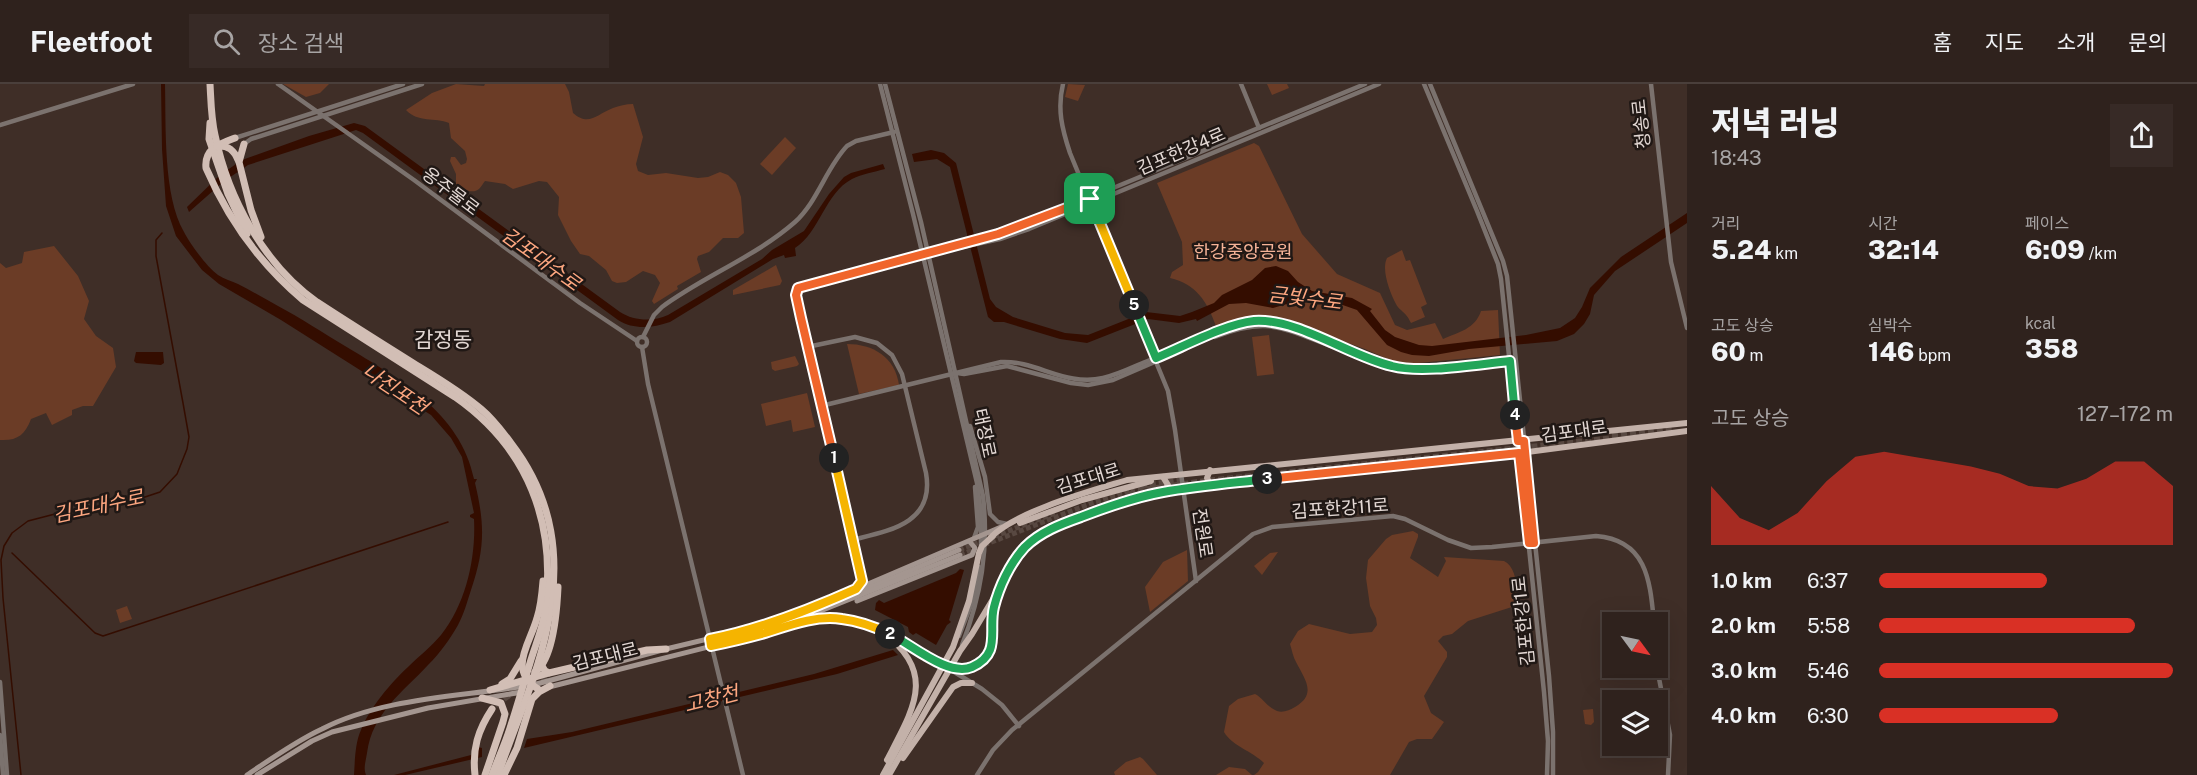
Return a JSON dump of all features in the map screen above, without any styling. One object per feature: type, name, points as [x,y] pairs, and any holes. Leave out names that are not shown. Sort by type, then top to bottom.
[{"type":"highway","points":[[208,84],[212,138],[243,230],[267,264]]},
{"type":"highway","points":[[235,138],[215,146],[206,158],[206,168],[241,233],[267,264],[303,300],[455,397],[486,421],[503,441],[532,487],[544,523],[547,555],[545,612],[536,663],[524,704],[517,748],[504,775]]},
{"type":"highway","points":[[239,162],[244,144]]},
{"type":"highway","points":[[215,146],[227,146],[239,162],[255,223],[275,263]]},
{"type":"highway","points":[[231,193],[254,232],[288,278],[307,295],[483,410],[525,463],[540,492],[549,519],[558,584],[553,630],[536,663],[537,671],[530,674],[522,665]]},
{"type":"highway","points":[[490,690],[510,679],[522,665],[540,609],[547,555]]},
{"type":"highway","points":[[490,690],[532,684],[549,675],[647,650],[666,649]]},
{"type":"highway","points":[[536,663],[549,675]]},
{"type":"highway","points":[[522,665],[532,684]]},
{"type":"highway","points":[[492,775],[524,704],[550,686]]},
{"type":"highway","points":[[498,775],[528,694],[517,687]]},
{"type":"highway","points":[[482,698],[501,703],[505,714],[485,775]]},
{"type":"highway","points":[[476,775],[474,762],[479,731],[492,709]]},
{"type":"main road","name":"김포대로","points":[[818,606],[1009,524],[1090,491],[1127,480],[1687,423]]},
{"type":"main road","name":"김포대로","points":[[956,649],[972,634],[1024,548],[1043,533],[1124,502],[1164,492],[1210,486],[1496,456],[1687,431]]},
{"type":"main road","points":[[1495,443],[1498,449],[1496,456]]},
{"type":"main road","points":[[1210,470],[1207,478],[1210,486]]},
{"type":"main road","points":[[1020,523],[1082,500],[1163,477],[1168,485],[1164,492]]},
{"type":"main road","points":[[991,537],[1087,495],[1122,485]]},
{"type":"main road","points":[[1024,548],[1031,538],[1054,523],[1123,500]]},
{"type":"main road","points":[[956,649],[979,553],[991,537],[1009,524]]},
{"type":"main road","points":[[802,621],[972,555],[975,548],[970,542]]},
{"type":"main road","name":"김포대로","points":[[247,775],[322,728],[368,712],[568,677],[666,649],[711,642],[736,641],[785,626],[960,553],[850,596],[711,642],[550,686],[532,684]]},
{"type":"main road","points":[[856,589],[862,581],[872,582]]},
{"type":"main road","points":[[942,664],[957,669],[967,668],[987,656],[993,643],[992,618],[1000,586]]},
{"type":"main road","points":[[879,629],[895,641],[908,656],[915,676],[916,688],[906,723],[882,775]]},
{"type":"main road","name":"태장로","points":[[882,775],[956,649]]},
{"type":"main road","name":"태장로","points":[[890,775],[942,674]]},
{"type":"main road","points":[[890,775],[948,692],[957,684],[972,683]]},
{"type":"main road","name":"김포대로","points":[[256,775],[320,737],[361,723],[482,698],[525,692],[532,684]]},
{"type":"street","points":[[0,125],[133,84]]},
{"type":"street","name":"옹주물로","points":[[278,84],[351,134],[580,303],[637,341],[638,346],[642,347]]},
{"type":"street","points":[[244,144],[250,139],[320,117],[403,84]]},
{"type":"street","points":[[235,138],[313,113],[422,84]]},
{"type":"street","points":[[637,341],[643,337],[654,315],[672,300],[737,261],[796,221],[805,211],[847,146],[856,141],[894,132],[880,84]]},
{"type":"street","name":"태장로","points":[[885,84],[894,132],[964,416],[983,514],[981,567],[968,617],[956,649]]},
{"type":"street","name":"전원로","points":[[1063,84],[1059,110],[1072,158],[1170,398],[1196,581]]},
{"type":"street","points":[[1242,84],[1259,128]]},
{"type":"street","name":"김포한강4로","points":[[1091,202],[1365,84]]},
{"type":"street","name":"김포한강4로","points":[[807,347],[796,295],[800,286],[925,254],[1007,237],[1379,84]]},
{"type":"street","name":"김포한강1로","points":[[1424,84],[1498,264],[1510,329]]},
{"type":"street","name":"김포한강1로","points":[[1430,84],[1503,261],[1546,713],[1547,775]]},
{"type":"street","name":"청송로","points":[[1651,84],[1665,223],[1672,267],[1687,328]]},
{"type":"street","points":[[821,406],[997,363],[1009,362],[1065,378],[1087,381],[1113,375],[1156,360],[1226,329],[1252,321],[1283,324],[1391,366],[1410,369],[1510,361]]},
{"type":"street","points":[[643,337],[647,343],[642,347],[648,384],[743,775]]},
{"type":"street","points":[[852,540],[903,525],[915,516],[923,502],[927,479],[905,386],[896,360],[877,342],[852,337],[807,347],[852,540],[862,581]]},
{"type":"street","name":"김포한강1로","points":[[1513,350],[1510,361],[1521,441]]},
{"type":"street","points":[[964,416],[974,434],[985,477],[990,514],[998,522],[1009,524]]},
{"type":"street","points":[[964,416],[978,531],[970,542]]},
{"type":"street","name":"김포한강11로","points":[[978,775],[993,750],[1019,726],[1196,581],[1260,531],[1272,527],[1394,516],[1471,548],[1597,537],[1609,539],[1634,554],[1645,572],[1652,612]]},
{"type":"street","name":"김포한강1로","points":[[1531,543],[1553,724],[1553,775]]},
{"type":"street","points":[[785,626],[802,621],[840,618],[879,629],[902,640],[996,699],[1019,726]]},
{"type":"street","points":[[1659,680],[1670,735],[1668,775]]},
{"type":"street","points":[[0,682],[3,762]]},
{"type":"street","points":[[0,735],[5,775]]},
{"type":"green space","points":[[283,84],[329,84],[320,93],[306,97]]},
{"type":"green space","points":[[456,84],[484,86],[485,84],[565,84],[573,113],[584,119],[633,104],[643,137],[636,164],[638,171],[648,175],[666,173],[698,178],[720,172],[728,175],[736,183],[741,197],[744,233],[738,238],[723,238],[709,252],[698,256],[701,272],[677,286],[678,289],[654,304],[652,301],[660,283],[655,275],[643,271],[626,282],[617,283],[612,281],[606,270],[589,256],[580,254],[558,215],[559,197],[547,182],[539,181],[513,189],[505,184],[485,181],[476,191],[464,189],[456,184],[456,174],[450,161],[451,157],[455,157],[461,165],[466,163],[467,159],[465,151],[451,138],[449,123],[416,117],[406,110],[432,93]]},
{"type":"green space","points":[[1068,84],[1085,85],[1078,101],[1065,97]]},
{"type":"green space","points":[[1267,84],[1287,84],[1289,88],[1272,95]]},
{"type":"green space","points":[[785,137],[796,148],[772,175],[760,164]]},
{"type":"green space","name":"한강중앙공원","points":[[1254,143],[1259,146],[1302,234],[1337,274],[1380,293],[1395,325],[1407,330],[1435,323],[1443,339],[1471,326],[1481,311],[1498,310],[1500,355],[1409,364],[1392,361],[1365,349],[1276,318],[1252,317],[1216,326],[1209,309],[1194,289],[1170,278],[1172,272],[1183,265],[1182,242],[1157,183]]},
{"type":"green space","points":[[54,246],[78,276],[89,301],[84,319],[96,336],[113,348],[116,367],[93,406],[83,406],[72,410],[72,415],[52,425],[46,413],[31,419],[20,436],[0,440],[0,263],[6,268],[22,263],[24,252]]},
{"type":"green space","points":[[1402,250],[1406,261],[1410,260],[1427,304],[1421,307],[1425,317],[1411,323],[1396,304],[1389,288],[1385,269],[1387,258]]},
{"type":"green space","points":[[776,265],[782,281],[780,285],[733,295],[733,290]]},
{"type":"green space","points":[[1269,335],[1274,374],[1257,376],[1252,337]]},
{"type":"green space","points":[[847,344],[866,346],[881,354],[893,367],[899,385],[859,394]]},
{"type":"green space","points":[[795,356],[799,364],[797,366],[775,371],[772,369],[771,362]]},
{"type":"green space","points":[[807,393],[815,427],[793,432],[791,420],[766,426],[761,404]]},
{"type":"green space","points":[[1413,531],[1418,534],[1418,537],[1410,558],[1438,577],[1446,561],[1444,557],[1504,561],[1512,569],[1516,581],[1515,606],[1468,621],[1452,634],[1443,636],[1438,641],[1447,652],[1447,657],[1424,696],[1431,713],[1444,722],[1432,739],[1417,739],[1409,742],[1390,775],[1254,775],[1264,763],[1232,741],[1224,732],[1229,706],[1238,699],[1255,694],[1279,712],[1289,710],[1302,702],[1308,691],[1307,686],[1290,644],[1298,631],[1309,624],[1350,634],[1372,632],[1377,625],[1370,606],[1366,578],[1368,560],[1392,535]]},
{"type":"green space","points":[[1187,550],[1188,581],[1150,612],[1145,587],[1163,562]]},
{"type":"green space","points":[[1278,552],[1262,575],[1254,566],[1270,553]]},
{"type":"green space","points":[[127,606],[132,619],[120,623],[116,610]]},
{"type":"green space","points":[[1593,709],[1594,722],[1591,725],[1585,724],[1583,710]]},
{"type":"green space","points":[[1140,757],[1157,775],[1115,775],[1114,772],[1126,762]]},
{"type":"green space","points":[[1229,767],[1245,769],[1252,775],[1216,775]]},
{"type":"water","name":"나진포천","points":[[161,84],[165,84],[167,160],[172,200],[184,232],[204,261],[218,275],[304,321],[406,385],[441,416],[456,435],[467,456],[474,479],[477,479],[475,483],[482,524],[481,549],[476,575],[464,612],[441,651],[390,704],[375,726],[365,764],[366,775],[354,775],[359,735],[365,721],[375,704],[401,673],[433,644],[450,623],[468,580],[474,534],[474,519],[470,515],[474,513],[462,457],[451,438],[431,415],[281,320],[219,284],[202,270],[176,236],[166,206]]},
{"type":"water","points":[[354,123],[365,126],[620,312],[644,320],[668,315],[804,231],[829,194],[844,177],[883,164],[885,169],[856,177],[843,185],[835,193],[811,232],[795,248],[796,256],[785,258],[784,255],[773,259],[670,322],[650,327],[637,327],[618,320],[356,130],[248,165],[223,182],[189,212],[187,207],[220,175],[242,160]]},
{"type":"water","name":"금빛수로","points":[[931,150],[944,153],[956,163],[990,299],[996,307],[1013,317],[1065,333],[1088,335],[1146,312],[1180,316],[1214,303],[1222,295],[1252,280],[1265,268],[1276,266],[1288,271],[1298,282],[1312,291],[1352,298],[1372,309],[1370,311],[1385,330],[1395,337],[1419,345],[1432,346],[1526,335],[1560,328],[1575,318],[1590,288],[1621,257],[1687,213],[1687,223],[1615,271],[1594,295],[1590,314],[1584,324],[1574,334],[1557,341],[1469,349],[1429,356],[1412,355],[1387,345],[1357,310],[1337,303],[1320,303],[1304,299],[1273,308],[1246,303],[1229,304],[1197,321],[1196,319],[1179,323],[1148,319],[1087,343],[1060,339],[1004,322],[994,322],[988,317],[950,167],[937,159],[914,162],[912,154]]},
{"type":"water","points":[[136,352],[163,352],[164,363],[161,365],[136,363],[134,361]]},
{"type":"water","points":[[960,569],[964,570],[949,620],[951,622],[936,645],[916,633],[913,635],[909,632],[908,627],[875,610],[879,600],[884,603],[956,573]]},
{"type":"water","name":"고창천","points":[[893,650],[898,655],[837,674],[524,748],[527,739],[572,732],[814,674]]},
{"type":"water","points":[[478,747],[482,748],[482,757],[405,775],[394,775],[471,755]]},
{"type":"waterway","name":"김포대수로","points":[[21,775],[3,598],[1,560],[4,546],[12,533],[28,521],[142,498],[160,492],[177,474],[187,449],[189,437],[156,256],[156,240],[162,233]]},
{"type":"waterway","points":[[12,553],[95,633],[103,636],[448,522]]},
{"type":"tunnel","points":[[1612,435],[1673,427]]},
{"type":"tunnel","points":[[1123,500],[1135,491],[1205,481],[1615,438]]},
{"type":"tunnel","points":[[1141,486],[1184,480]]},
{"type":"tunnel","points":[[984,545],[1092,503],[1135,491]]},
{"type":"tunnel","points":[[959,550],[1055,513]]},
{"type":"tunnel","points":[[960,555],[975,549]]},
{"type":"tunnel","points":[[495,705],[510,694],[548,677]]},
{"type":"district","name":"감정동","points":[[443,339]]},
{"type":"route","points":[[1090,199],[1156,358],[1237,325],[1263,321],[1291,327],[1385,364],[1404,369],[1510,361],[1518,441],[1524,441],[1534,543],[1529,543],[1519,453],[1164,492],[1124,502],[1072,520],[1043,533],[1024,548],[1000,586],[993,611],[993,643],[990,650],[983,660],[973,666],[957,669],[942,664],[879,629],[840,618],[802,621],[736,641],[711,646],[710,639],[766,625],[818,606],[856,589],[862,581],[814,378],[796,295],[798,288],[1009,231],[1090,199]]}]
